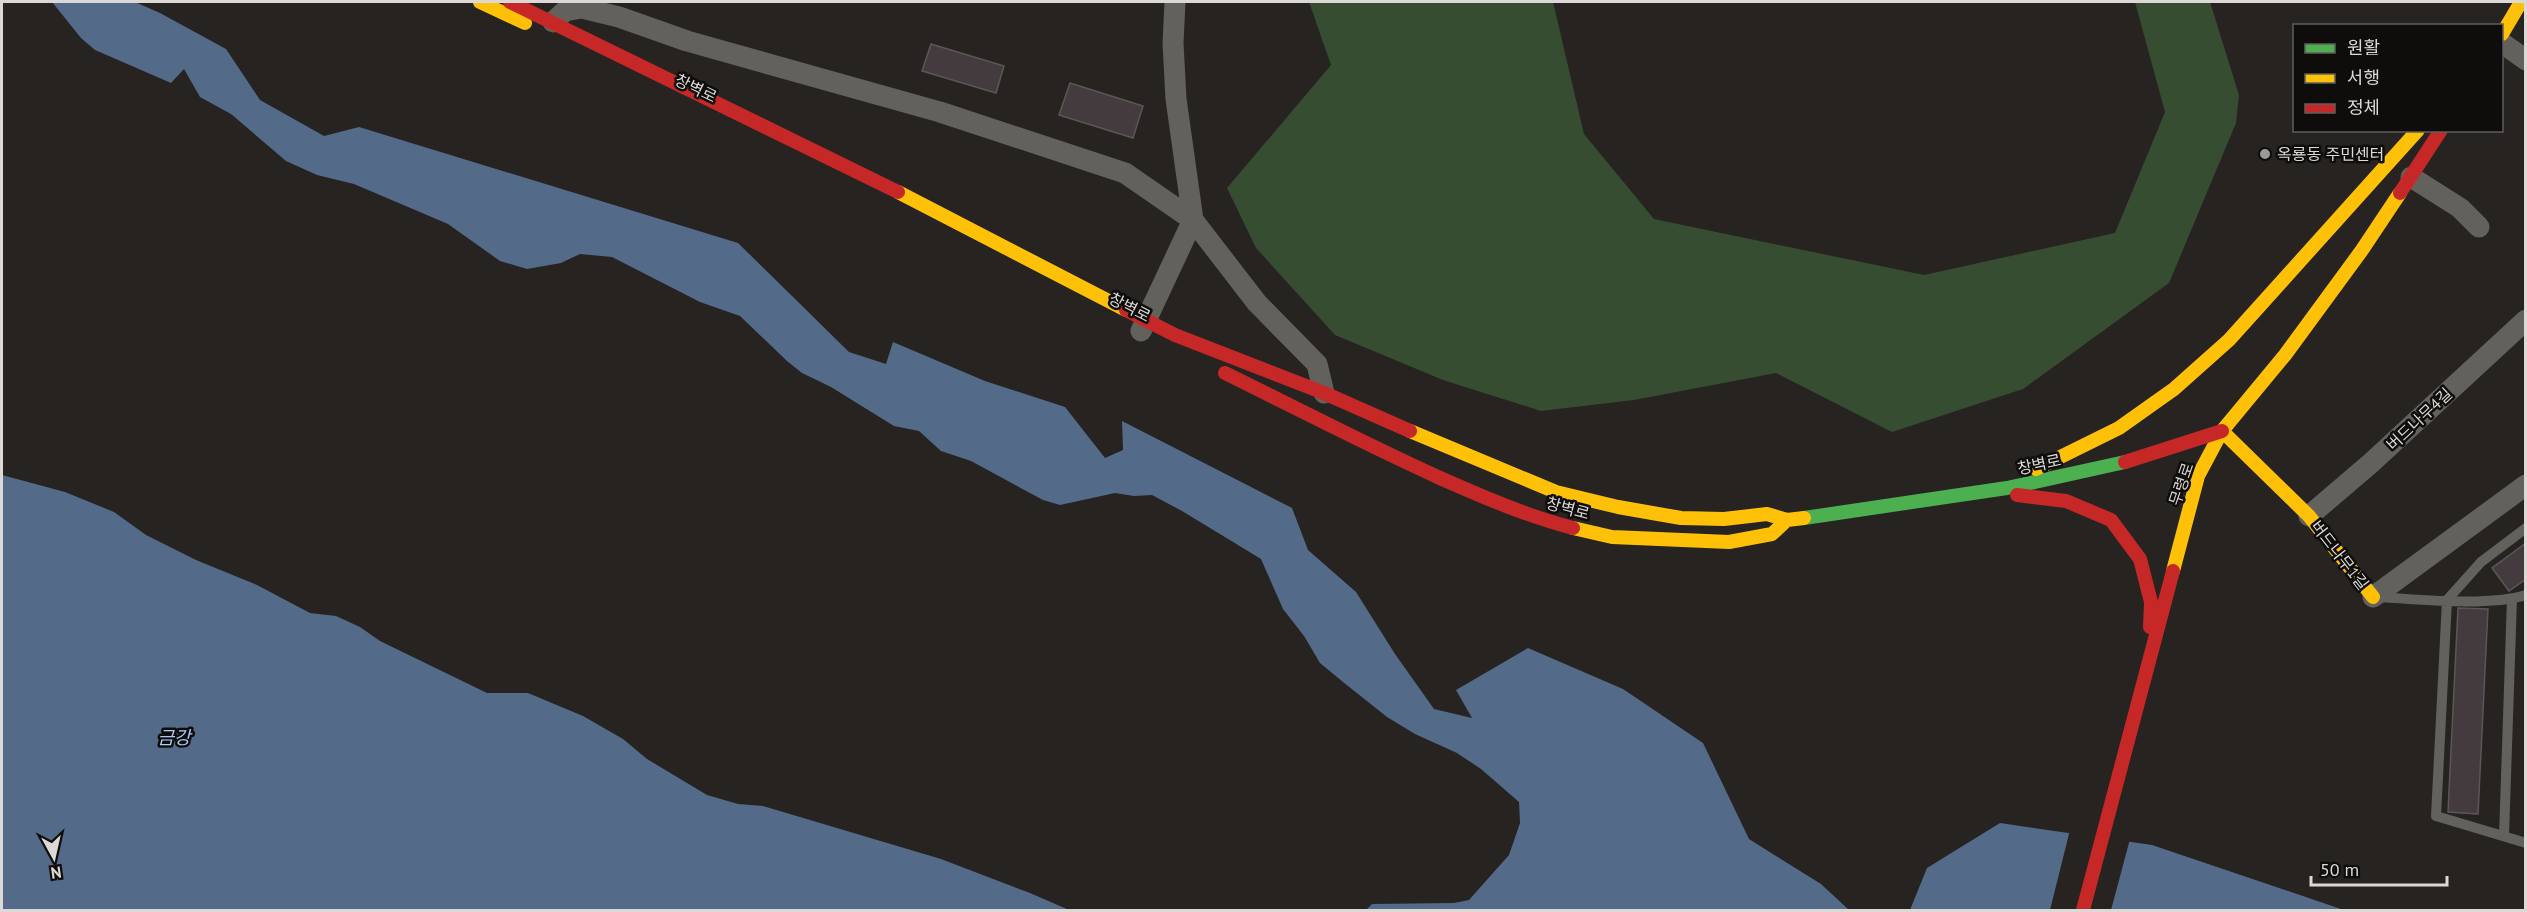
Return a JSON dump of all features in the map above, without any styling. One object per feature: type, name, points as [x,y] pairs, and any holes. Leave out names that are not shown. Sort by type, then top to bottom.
[{"type":"main road","name":"창벽로","points":[[480,2],[1143,326],[1175,335],[1324,393],[1492,467],[1556,492],[1618,507],[1681,518],[1724,519],[1767,514],[1787,520],[2042,482],[2177,448],[2222,431]]},
{"type":"main road","name":"창벽로","points":[[510,2],[850,168],[1143,326],[1191,357]]},
{"type":"main road","points":[[2503,32],[2514,4]]},
{"type":"main road","points":[[1985,491],[2068,455],[2119,428],[2174,389],[2229,340],[2416,132]]},
{"type":"main road","name":"무령로","points":[[2083,910],[2198,476],[2222,431],[2292,346],[2362,250],[2440,132]]},
{"type":"main road","name":"창벽로","points":[[1212,367],[1405,462],[1480,496],[1547,521],[1612,537],[1729,542],[1772,534],[1787,520]]},
{"type":"main road","name":"버드나무1길","points":[[2222,431],[2309,516],[2373,597]]},
{"type":"main road","points":[[1985,491],[2066,501],[2111,520],[2140,559],[2151,602],[2149,660]]},
{"type":"street","points":[[1143,326],[1192,220],[1176,99],[1173,43],[1175,2]]},
{"type":"street","points":[[553,22],[565,11],[582,8],[619,17],[687,41],[940,112],[1125,173],[1192,220],[1257,303],[1317,364],[1324,393]]},
{"type":"street","points":[[2503,45],[2526,60]]},
{"type":"street","points":[[2411,177],[2460,208],[2480,227]]},
{"type":"street","name":"버드나무4길","points":[[2309,516],[2372,463],[2526,320]]},
{"type":"street","name":"버드나무1길","points":[[2373,597],[2526,485]]},
{"type":"lane","points":[[2526,528],[2481,562],[2446,600],[2436,816],[2526,843]]},
{"type":"lane","points":[[2373,597],[2446,600],[2512,599],[2526,595]]},
{"type":"lane","points":[[2504,836],[2512,599]]},
{"type":"green space","points":[[1309,2],[1553,2],[1584,134],[1654,219],[1924,275],[2115,233],[2165,112],[2135,2],[2210,2],[2239,95],[2236,123],[2169,283],[2023,389],[1892,432],[1776,373],[1634,400],[1541,411],[1443,380],[1335,335],[1256,248],[1227,188],[1331,65]]},
{"type":"water","points":[[52,2],[135,2],[160,13],[226,49],[260,100],[324,136],[359,127],[738,243],[849,352],[886,364],[893,342],[985,381],[1065,407],[1105,458],[1123,450],[1122,421],[1292,508],[1308,550],[1356,592],[1395,654],[1434,709],[1472,718],[1456,690],[1528,648],[1623,689],[1703,743],[1749,839],[1821,884],[1849,910],[1366,910],[1372,904],[1454,903],[1469,900],[1509,855],[1520,823],[1519,802],[1481,769],[1457,753],[1415,734],[1387,717],[1320,663],[1304,636],[1283,609],[1261,559],[1152,495],[1134,496],[1115,493],[1060,505],[1043,500],[971,461],[941,451],[919,431],[894,426],[831,387],[802,373],[740,316],[700,302],[612,257],[580,254],[561,263],[527,269],[500,261],[448,224],[354,184],[317,175],[286,161],[231,114],[200,97],[184,69],[171,83],[95,50],[81,38]]},
{"type":"water","name":"금강","points":[[2,475],[65,492],[114,512],[146,535],[196,560],[257,585],[310,613],[336,616],[360,627],[380,641],[487,693],[528,693],[583,716],[623,739],[647,759],[707,795],[738,804],[763,806],[941,859],[1069,910],[2,910]]},
{"type":"water","points":[[2000,823],[2152,845],[2344,910],[1910,910],[1927,868]]},
{"type":"pier","points":[[2070,830],[2130,839],[2111,910],[2050,910]]},
{"type":"building","points":[[931,44],[1004,66],[996,93],[922,71]]},
{"type":"building","points":[[1070,83],[1143,106],[1133,138],[1059,115]]},
{"type":"building","points":[[2526,543],[2526,579],[2509,591],[2492,568]]},
{"type":"building","points":[[2458,608],[2488,609],[2478,814],[2448,812]]},
{"type":"traffic: fast","points":[[1804,518],[2007,488],[2125,462]]},
{"type":"traffic: slow","points":[[480,2],[525,23]]},
{"type":"traffic: slow","points":[[2503,32],[2521,2]]},
{"type":"traffic: slow","points":[[2036,469],[2119,428],[2174,389],[2229,340],[2416,132]]},
{"type":"traffic: slow","points":[[898,192],[1126,310]]},
{"type":"traffic: slow","points":[[2173,571],[2198,476],[2222,431],[2285,355],[2362,250],[2400,193]]},
{"type":"traffic: slow","points":[[1410,431],[1556,492],[1618,507],[1681,518],[1724,519],[1767,514],[1787,520],[1804,518]]},
{"type":"traffic: slow","points":[[2222,431],[2309,516],[2373,597]]},
{"type":"traffic: slow","points":[[1573,528],[1612,537],[1729,542],[1772,534],[1787,520]]},
{"type":"traffic: jam","points":[[510,2],[898,192]]},
{"type":"traffic: jam","points":[[2400,193],[2440,132]]},
{"type":"traffic: jam","points":[[1126,310],[1175,335],[1324,393],[1410,431]]},
{"type":"traffic: jam","points":[[1225,373],[1440,478],[1522,512],[1573,528]]},
{"type":"traffic: jam","points":[[2125,462],[2222,431]]},
{"type":"traffic: jam","points":[[2017,495],[2066,501],[2111,520],[2140,559],[2151,602],[2150,627]]},
{"type":"traffic: jam","points":[[2083,910],[2173,571]]},
{"type":"place","name":"옥룡동 주민센터","points":[[2265,154]]}]
